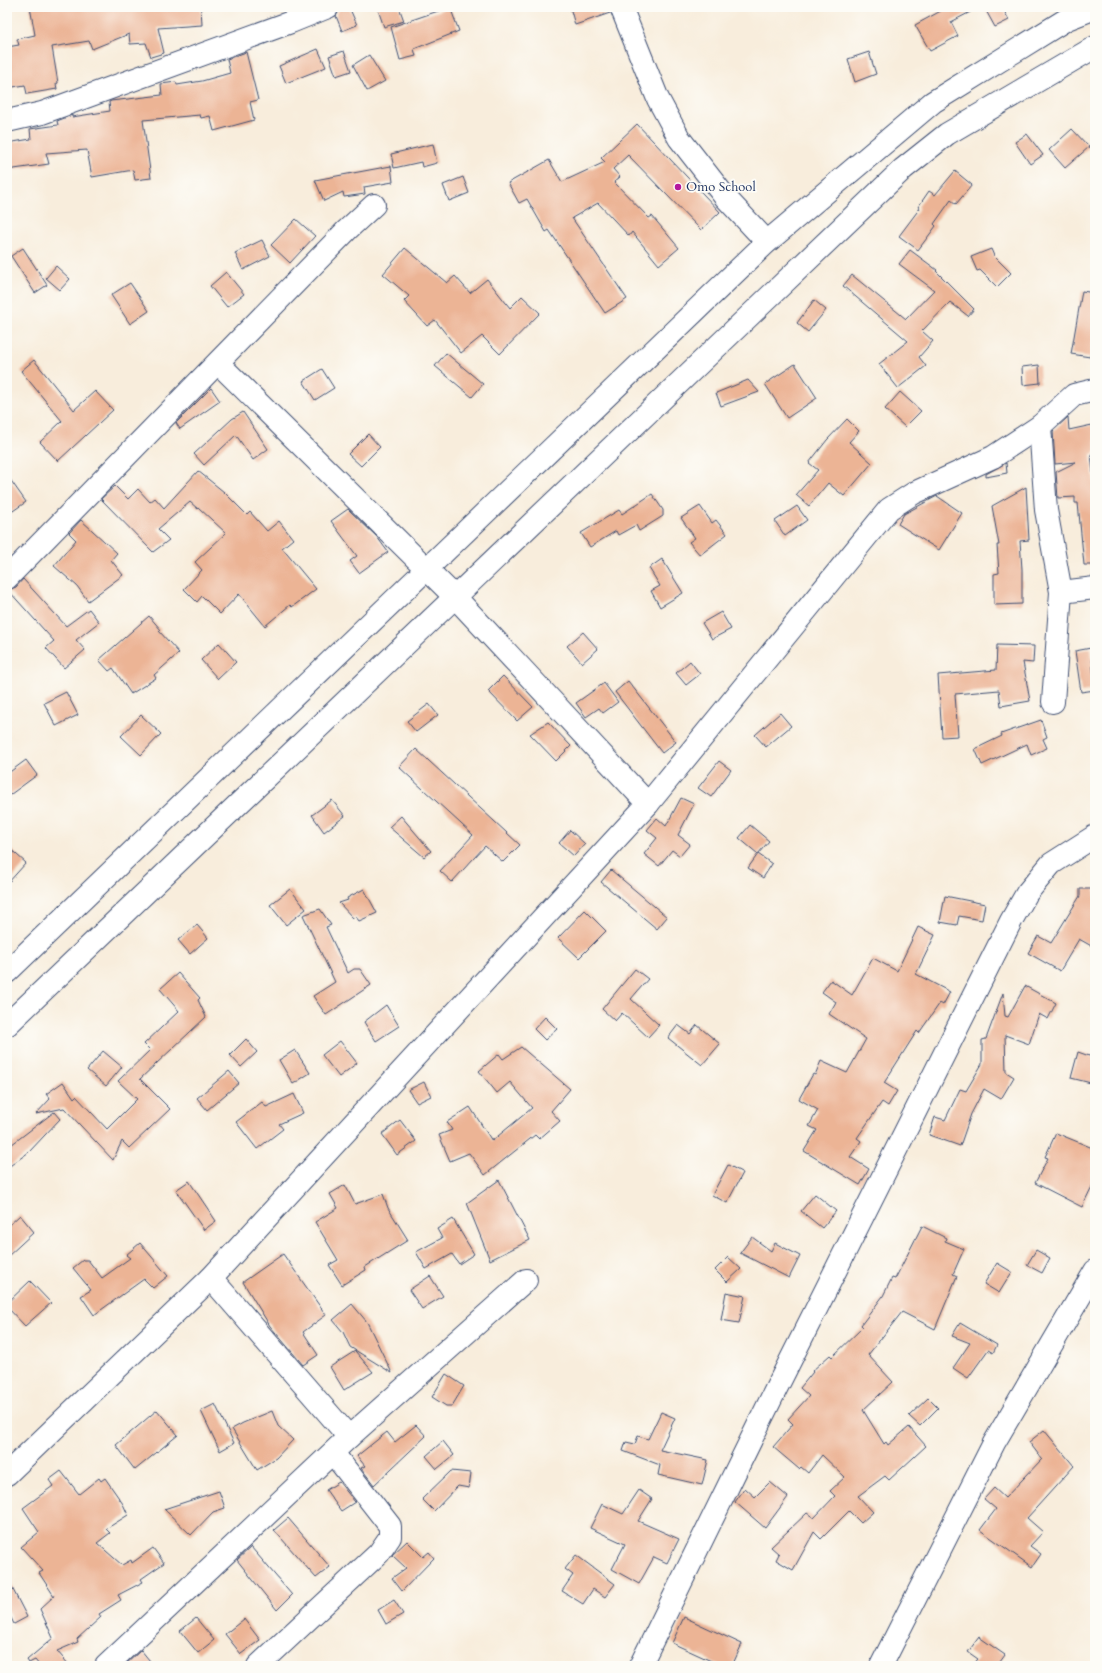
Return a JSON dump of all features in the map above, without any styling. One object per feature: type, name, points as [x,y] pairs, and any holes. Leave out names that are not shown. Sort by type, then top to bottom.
[{"type":"main road","points":[[7,122],[42,113],[291,22],[328,7]]},
{"type":"main road","points":[[621,7],[658,99],[679,138],[725,197],[767,242]]},
{"type":"main road","points":[[7,972],[767,242],[933,102],[1067,19],[1095,8]]},
{"type":"main road","points":[[7,1025],[902,169],[947,134],[1095,47]]},
{"type":"main road","points":[[7,578],[347,230],[374,205]]},
{"type":"main road","points":[[218,363],[427,568],[648,804]]},
{"type":"main road","points":[[7,1474],[211,1278],[648,804],[889,510],[914,493],[993,457],[1040,426],[1074,395],[1095,390]]},
{"type":"main road","points":[[1040,426],[1046,510],[1061,592],[1053,702]]},
{"type":"main road","points":[[1061,592],[1095,588]]},
{"type":"main road","points":[[640,1666],[777,1388],[1011,921],[1027,893],[1051,864],[1095,836]]},
{"type":"main road","points":[[881,1666],[994,1443],[1095,1271]]},
{"type":"main road","points":[[211,1278],[349,1437]]},
{"type":"main road","points":[[106,1666],[349,1437],[526,1280]]},
{"type":"main road","points":[[258,1666],[379,1553],[390,1537],[390,1526],[333,1453]]},
{"type":"building","points":[[30,7],[201,7],[202,25],[158,28],[164,53],[151,57],[146,43],[130,44],[129,34],[92,49],[89,41],[52,47],[58,83],[56,84],[57,89],[27,94],[25,85],[7,88],[7,47],[19,45],[17,39],[35,35]]},
{"type":"building","points":[[340,7],[349,7],[357,25],[342,31],[336,16]]},
{"type":"building","points":[[377,7],[399,7],[404,21],[384,27]]},
{"type":"building","points":[[450,7],[459,31],[414,49],[416,56],[400,60],[391,27]]},
{"type":"building","points":[[570,7],[609,7],[610,13],[575,25]]},
{"type":"building","points":[[948,7],[980,7],[951,22],[958,36],[930,51],[915,25]]},
{"type":"building","points":[[984,7],[1002,7],[1009,20],[995,27]]},
{"type":"building","points":[[318,49],[326,67],[286,83],[279,66]]},
{"type":"building","points":[[344,51],[351,71],[336,76],[329,56]]},
{"type":"building","points":[[246,52],[258,100],[250,102],[254,120],[214,131],[210,116],[201,118],[200,115],[143,120],[151,178],[135,180],[133,170],[92,177],[87,150],[46,153],[49,164],[7,170],[7,143],[31,139],[30,129],[58,125],[57,121],[72,115],[72,117],[110,111],[109,102],[111,101],[162,95],[161,84],[176,82],[177,85],[202,81],[230,73],[227,59]]},
{"type":"building","points":[[869,52],[876,74],[855,82],[848,59]]},
{"type":"building","points":[[369,55],[385,81],[367,91],[353,65]]},
{"type":"building","points":[[637,124],[720,212],[701,230],[628,155],[613,169],[620,177],[614,182],[649,218],[652,216],[679,248],[659,265],[632,232],[629,236],[598,203],[572,218],[627,299],[605,313],[549,230],[546,232],[527,199],[519,203],[508,183],[549,160],[562,182],[605,162],[601,158]]},
{"type":"building","points":[[1072,129],[1089,147],[1065,168],[1049,150]]},
{"type":"building","points":[[1027,134],[1043,155],[1030,164],[1015,142]]},
{"type":"building","points":[[433,144],[437,163],[422,167],[421,162],[394,168],[391,154]]},
{"type":"building","points":[[391,166],[393,182],[364,187],[365,194],[344,197],[343,192],[324,201],[315,180]]},
{"type":"building","points":[[955,171],[972,185],[956,204],[951,200],[934,224],[936,226],[918,250],[899,236],[920,208],[918,207],[929,191],[935,195]]},
{"type":"building","points":[[463,177],[469,193],[449,201],[443,185]]},
{"type":"building","points":[[296,219],[315,236],[290,263],[271,245]]},
{"type":"building","points":[[262,240],[270,256],[243,270],[235,253]]},
{"type":"building","points":[[23,248],[47,285],[35,293],[11,256]]},
{"type":"building","points":[[405,248],[447,283],[455,276],[470,293],[487,279],[510,308],[522,296],[540,313],[500,354],[482,336],[461,353],[435,320],[427,326],[404,301],[409,296],[383,274]]},
{"type":"building","points":[[991,249],[994,256],[1011,273],[997,287],[980,270],[977,271],[971,257]]},
{"type":"building","points":[[910,250],[937,270],[936,271],[974,309],[968,316],[950,302],[922,331],[933,341],[919,357],[926,366],[898,388],[879,364],[908,341],[843,286],[852,275],[906,319],[934,290],[899,264]]},
{"type":"building","points":[[56,266],[70,279],[60,290],[46,278]]},
{"type":"building","points":[[226,272],[244,294],[227,307],[210,286]]},
{"type":"building","points":[[130,283],[149,311],[130,324],[111,295]]},
{"type":"building","points":[[1082,291],[1095,293],[1095,325],[1090,357],[1071,354]]},
{"type":"building","points":[[814,300],[826,310],[808,332],[797,323]]},
{"type":"building","points":[[446,353],[483,384],[472,397],[435,366]]},
{"type":"building","points":[[34,360],[74,410],[95,391],[113,410],[58,461],[40,442],[62,421],[21,371]]},
{"type":"building","points":[[795,364],[817,398],[787,418],[765,384]]},
{"type":"building","points":[[1039,365],[1040,383],[1023,385],[1022,367]]},
{"type":"building","points":[[322,369],[334,388],[315,400],[303,381]]},
{"type":"building","points":[[748,380],[759,392],[721,406],[716,393]]},
{"type":"building","points":[[211,388],[220,401],[180,429],[176,423]]},
{"type":"building","points":[[900,392],[921,411],[905,427],[885,409]]},
{"type":"building","points":[[243,412],[268,449],[253,460],[236,435],[204,465],[194,454],[232,419]]},
{"type":"building","points":[[1068,417],[1069,430],[1092,425],[1095,439],[1095,453],[1091,454],[1095,491],[1095,565],[1084,565],[1078,503],[1075,503],[1075,497],[1058,498],[1056,472],[1076,462],[1055,464],[1053,431]]},
{"type":"building","points":[[847,419],[859,431],[849,442],[872,463],[844,496],[828,483],[809,506],[796,495],[818,470],[809,463],[827,440]]},
{"type":"building","points":[[368,434],[380,447],[361,466],[348,454]]},
{"type":"building","points":[[1006,463],[1007,473],[986,477],[986,474]]},
{"type":"building","points":[[198,471],[224,492],[247,515],[250,512],[267,531],[279,521],[293,539],[282,548],[316,589],[292,607],[290,605],[265,626],[239,594],[220,614],[202,596],[197,602],[184,589],[202,570],[195,562],[226,533],[199,508],[198,509],[190,502],[158,529],[169,540],[153,552],[101,499],[115,486],[128,499],[138,489],[150,502],[155,498],[164,508]]},
{"type":"building","points":[[7,475],[26,502],[7,515]]},
{"type":"building","points":[[1026,487],[1029,540],[1020,541],[1022,604],[994,605],[994,574],[999,573],[997,545],[999,545],[992,506]]},
{"type":"building","points":[[652,494],[663,510],[663,516],[639,531],[636,525],[618,535],[616,531],[590,547],[581,533],[619,510],[622,514]]},
{"type":"building","points":[[937,496],[962,513],[939,550],[898,524],[904,514]]},
{"type":"building","points":[[700,506],[712,523],[716,520],[727,534],[700,555],[689,542],[695,538],[681,518]]},
{"type":"building","points":[[797,506],[807,520],[785,536],[775,521]]},
{"type":"building","points":[[348,509],[377,537],[388,552],[359,573],[350,561],[357,556],[331,521]]},
{"type":"building","points":[[81,520],[117,553],[111,560],[123,575],[88,601],[77,586],[54,566],[76,540],[69,533]]},
{"type":"building","points":[[662,559],[683,593],[660,607],[651,591],[660,586],[649,568]]},
{"type":"building","points":[[23,579],[66,626],[89,609],[99,622],[76,640],[85,650],[64,668],[46,648],[54,641],[8,590],[16,587]]},
{"type":"building","points":[[721,612],[731,629],[712,639],[702,623]]},
{"type":"building","points":[[149,616],[161,630],[159,631],[179,653],[154,675],[156,678],[131,694],[113,668],[109,671],[99,660]]},
{"type":"building","points":[[583,632],[598,649],[582,663],[567,646]]},
{"type":"building","points":[[219,643],[236,662],[218,679],[201,660]]},
{"type":"building","points":[[997,645],[1034,646],[1033,663],[1023,662],[1030,701],[1001,706],[999,690],[955,694],[958,736],[942,737],[938,675],[996,670]]},
{"type":"building","points":[[1091,648],[1095,690],[1081,692],[1075,651]]},
{"type":"building","points":[[690,661],[700,674],[686,685],[676,673]]},
{"type":"building","points":[[503,676],[533,707],[517,721],[488,691]]},
{"type":"building","points":[[628,681],[676,742],[662,753],[615,692]]},
{"type":"building","points":[[604,683],[618,702],[603,713],[599,708],[586,717],[576,703]]},
{"type":"building","points":[[66,692],[78,715],[56,726],[44,703]]},
{"type":"building","points":[[429,704],[438,715],[416,732],[407,721]]},
{"type":"building","points":[[780,713],[791,726],[766,747],[755,735]]},
{"type":"building","points":[[141,715],[161,734],[141,755],[121,736]]},
{"type":"building","points":[[1041,720],[1047,737],[1043,739],[1047,748],[1031,755],[1027,744],[982,765],[975,749],[1002,736],[1001,734]]},
{"type":"building","points":[[548,722],[571,746],[556,761],[530,734]]},
{"type":"building","points":[[416,749],[520,845],[503,862],[485,846],[452,882],[440,871],[473,835],[399,767]]},
{"type":"building","points":[[26,760],[37,775],[7,797],[7,774]]},
{"type":"building","points":[[719,761],[731,770],[711,797],[698,788]]},
{"type":"building","points":[[681,798],[694,804],[678,835],[690,844],[680,856],[672,850],[659,866],[644,854],[657,838],[647,830],[657,818],[666,826]]},
{"type":"building","points":[[332,800],[345,816],[324,832],[312,815]]},
{"type":"building","points":[[401,816],[431,851],[424,857],[389,827]]},
{"type":"building","points":[[750,825],[769,841],[758,854],[739,838]]},
{"type":"building","points":[[570,830],[585,844],[574,856],[559,843]]},
{"type":"building","points":[[7,846],[26,863],[7,884]]},
{"type":"building","points":[[758,854],[772,864],[763,878],[748,868]]},
{"type":"building","points":[[611,870],[667,917],[657,929],[601,882]]},
{"type":"building","points":[[290,889],[306,909],[286,925],[270,905]]},
{"type":"building","points":[[364,889],[377,913],[359,921],[356,917],[353,918],[339,903],[348,900],[347,898]]},
{"type":"building","points":[[1080,889],[1095,889],[1095,948],[1079,939],[1060,971],[1028,953],[1038,936],[1051,943],[1080,896]]},
{"type":"building","points":[[945,896],[985,904],[982,920],[959,916],[957,925],[940,922]]},
{"type":"building","points":[[320,909],[331,925],[326,927],[348,973],[354,969],[360,969],[371,985],[326,1015],[313,996],[335,982],[303,915]]},
{"type":"building","points":[[585,910],[606,931],[579,958],[558,938]]},
{"type":"building","points":[[197,925],[208,938],[190,954],[178,940]]},
{"type":"building","points":[[918,927],[935,935],[916,974],[950,992],[943,1005],[940,1003],[919,1033],[917,1031],[884,1083],[897,1091],[888,1106],[882,1102],[857,1138],[861,1141],[850,1157],[869,1169],[860,1185],[804,1151],[817,1130],[809,1126],[818,1110],[799,1099],[813,1074],[815,1075],[821,1061],[847,1073],[866,1039],[829,1014],[836,1002],[822,992],[831,980],[852,995],[873,958],[897,971]]},
{"type":"building","points":[[635,969],[648,979],[631,999],[659,1025],[648,1037],[622,1013],[615,1021],[602,1009]]},
{"type":"building","points":[[178,973],[200,998],[198,1000],[206,1017],[140,1079],[170,1109],[129,1148],[122,1141],[113,1160],[64,1108],[36,1114],[50,1099],[46,1094],[63,1082],[74,1098],[76,1096],[107,1129],[137,1099],[118,1081],[150,1050],[144,1044],[179,1011],[160,989]]},
{"type":"building","points":[[1025,986],[1056,1003],[1048,1019],[1039,1014],[1029,1044],[1005,1035],[1006,1072],[1014,1077],[1001,1099],[984,1089],[971,1114],[960,1146],[929,1135],[935,1117],[945,1120],[960,1089],[966,1091],[982,1064],[982,1040],[986,1039],[1003,993],[1005,1016],[1008,1017]]},
{"type":"building","points":[[386,1005],[399,1026],[376,1041],[364,1022]]},
{"type":"building","points":[[545,1017],[557,1029],[545,1040],[534,1029]]},
{"type":"building","points":[[678,1025],[690,1034],[697,1025],[720,1044],[702,1065],[668,1038]]},
{"type":"building","points":[[246,1039],[257,1052],[241,1067],[230,1055]]},
{"type":"building","points":[[340,1041],[357,1063],[339,1077],[322,1055]]},
{"type":"building","points":[[521,1047],[570,1089],[551,1111],[560,1121],[539,1139],[535,1135],[485,1175],[469,1153],[450,1161],[439,1135],[452,1130],[447,1122],[470,1107],[492,1141],[532,1108],[510,1082],[497,1093],[479,1071],[499,1054],[503,1059]]},
{"type":"building","points":[[295,1050],[310,1073],[293,1084],[279,1060]]},
{"type":"building","points":[[103,1051],[122,1067],[106,1086],[87,1070]]},
{"type":"building","points":[[1078,1052],[1095,1058],[1095,1084],[1071,1078]]},
{"type":"building","points":[[229,1071],[239,1083],[207,1110],[197,1098]]},
{"type":"building","points":[[424,1082],[431,1096],[417,1103],[408,1090]]},
{"type":"building","points":[[294,1094],[303,1113],[279,1124],[283,1129],[257,1149],[236,1122],[262,1102],[266,1107]]},
{"type":"building","points":[[54,1112],[60,1119],[29,1152],[7,1168],[7,1148]]},
{"type":"building","points":[[400,1120],[416,1141],[397,1155],[382,1134]]},
{"type":"building","points":[[1056,1133],[1095,1149],[1095,1180],[1082,1207],[1035,1183],[1048,1158],[1045,1157]]},
{"type":"building","points":[[728,1165],[743,1173],[727,1203],[712,1195]]},
{"type":"building","points":[[499,1180],[530,1240],[490,1260],[467,1203]]},
{"type":"building","points":[[189,1181],[216,1221],[204,1230],[176,1190]]},
{"type":"building","points":[[345,1185],[355,1204],[383,1194],[388,1208],[408,1240],[365,1267],[366,1270],[342,1285],[329,1265],[338,1260],[315,1222],[338,1208],[330,1194]]},
{"type":"building","points":[[815,1194],[836,1211],[822,1228],[801,1211]]},
{"type":"building","points":[[20,1215],[34,1232],[7,1257],[7,1227]]},
{"type":"building","points":[[453,1219],[474,1254],[459,1264],[452,1254],[426,1269],[416,1252],[442,1238],[437,1229]]},
{"type":"building","points":[[922,1226],[946,1238],[945,1241],[964,1249],[953,1274],[957,1276],[935,1329],[902,1312],[868,1355],[893,1382],[863,1410],[884,1444],[886,1442],[888,1445],[909,1427],[926,1446],[889,1480],[885,1476],[858,1496],[873,1512],[861,1523],[849,1511],[821,1539],[814,1532],[793,1570],[776,1560],[779,1554],[771,1547],[807,1513],[814,1518],[835,1496],[830,1491],[845,1477],[822,1455],[808,1473],[801,1467],[799,1469],[773,1447],[793,1424],[788,1419],[809,1396],[800,1388],[813,1372],[812,1371],[830,1355],[832,1357],[863,1327],[861,1325],[883,1296],[892,1278],[895,1279]]},
{"type":"building","points":[[752,1237],[771,1251],[775,1243],[800,1256],[789,1278],[740,1253]]},
{"type":"building","points":[[140,1243],[168,1276],[153,1288],[144,1279],[94,1315],[81,1296],[91,1290],[73,1268],[83,1260],[88,1260],[102,1278],[130,1258],[126,1255]]},
{"type":"building","points":[[1036,1250],[1050,1258],[1042,1273],[1027,1265]]},
{"type":"building","points":[[283,1254],[326,1315],[303,1332],[318,1355],[303,1365],[270,1326],[243,1282]]},
{"type":"building","points":[[728,1257],[741,1269],[727,1282],[715,1270]]},
{"type":"building","points":[[997,1263],[1012,1272],[999,1293],[984,1284]]},
{"type":"building","points":[[430,1276],[443,1296],[422,1309],[409,1290]]},
{"type":"building","points":[[30,1281],[51,1303],[25,1326],[7,1307],[7,1303]]},
{"type":"building","points":[[726,1292],[745,1296],[739,1323],[721,1320]]},
{"type":"building","points":[[352,1304],[367,1322],[392,1373],[350,1347],[343,1332],[333,1320]]},
{"type":"building","points":[[960,1323],[997,1345],[993,1353],[988,1350],[968,1378],[953,1368],[970,1343],[952,1336]]},
{"type":"building","points":[[355,1351],[373,1372],[344,1390],[330,1367]]},
{"type":"building","points":[[446,1374],[464,1386],[452,1406],[446,1406],[432,1397]]},
{"type":"building","points":[[928,1398],[938,1408],[920,1426],[909,1416]]},
{"type":"building","points":[[215,1404],[234,1443],[220,1451],[201,1411]]},
{"type":"building","points":[[157,1410],[178,1435],[135,1470],[116,1445]]},
{"type":"building","points":[[272,1411],[278,1426],[293,1440],[276,1458],[257,1470],[232,1429]]},
{"type":"building","points":[[661,1412],[675,1418],[660,1450],[708,1460],[702,1485],[658,1475],[660,1465],[623,1451],[626,1442],[635,1444],[638,1436],[648,1439]]},
{"type":"building","points":[[416,1425],[426,1436],[374,1485],[361,1468],[365,1466],[357,1456],[387,1432],[395,1442]]},
{"type":"building","points":[[1044,1430],[1074,1466],[1027,1518],[1043,1532],[1030,1546],[1041,1554],[1032,1567],[980,1530],[996,1509],[984,1499],[994,1488],[1005,1498],[1042,1459],[1029,1442]]},
{"type":"building","points":[[443,1441],[454,1455],[437,1469],[426,1456]]},
{"type":"building","points":[[61,1471],[79,1494],[99,1478],[101,1481],[105,1478],[123,1504],[128,1515],[106,1529],[110,1533],[97,1543],[122,1565],[131,1560],[132,1563],[153,1548],[164,1563],[141,1579],[143,1582],[118,1595],[121,1600],[99,1614],[101,1617],[77,1639],[78,1642],[57,1651],[70,1666],[40,1666],[35,1660],[29,1663],[27,1660],[53,1638],[40,1609],[54,1596],[39,1573],[43,1571],[21,1547],[39,1532],[23,1508],[53,1486],[49,1480]]},
{"type":"building","points":[[451,1471],[471,1473],[469,1488],[458,1486],[434,1511],[422,1499]]},
{"type":"building","points":[[339,1482],[355,1502],[341,1511],[326,1490]]},
{"type":"building","points":[[770,1482],[788,1497],[765,1528],[735,1502],[745,1488],[755,1497]]},
{"type":"building","points":[[639,1490],[652,1499],[638,1521],[679,1539],[667,1563],[654,1557],[639,1584],[612,1569],[625,1544],[590,1528],[602,1504],[623,1514]]},
{"type":"building","points":[[219,1491],[225,1508],[213,1512],[191,1535],[164,1509]]},
{"type":"building","points":[[288,1518],[330,1567],[316,1578],[274,1530]]},
{"type":"building","points":[[407,1541],[423,1557],[429,1552],[434,1558],[402,1591],[392,1578],[406,1568],[392,1555]]},
{"type":"building","points":[[251,1547],[292,1595],[277,1610],[237,1560]]},
{"type":"building","points":[[576,1555],[615,1584],[605,1597],[593,1589],[583,1604],[562,1591],[573,1575],[565,1569]]},
{"type":"building","points":[[7,1578],[27,1617],[14,1624],[7,1610]]},
{"type":"building","points":[[394,1600],[403,1614],[386,1624],[378,1610]]},
{"type":"building","points":[[684,1617],[742,1644],[732,1666],[722,1666],[672,1643]]},
{"type":"building","points":[[196,1618],[214,1640],[198,1653],[180,1631]]},
{"type":"building","points":[[244,1619],[260,1640],[241,1654],[225,1634]]},
{"type":"building","points":[[979,1637],[1005,1655],[997,1666],[972,1666],[978,1659],[968,1652]]},
{"type":"building","points":[[141,1650],[154,1666],[124,1666]]},
{"type":"place","name":"Omo School","points":[[678,187]]}]
